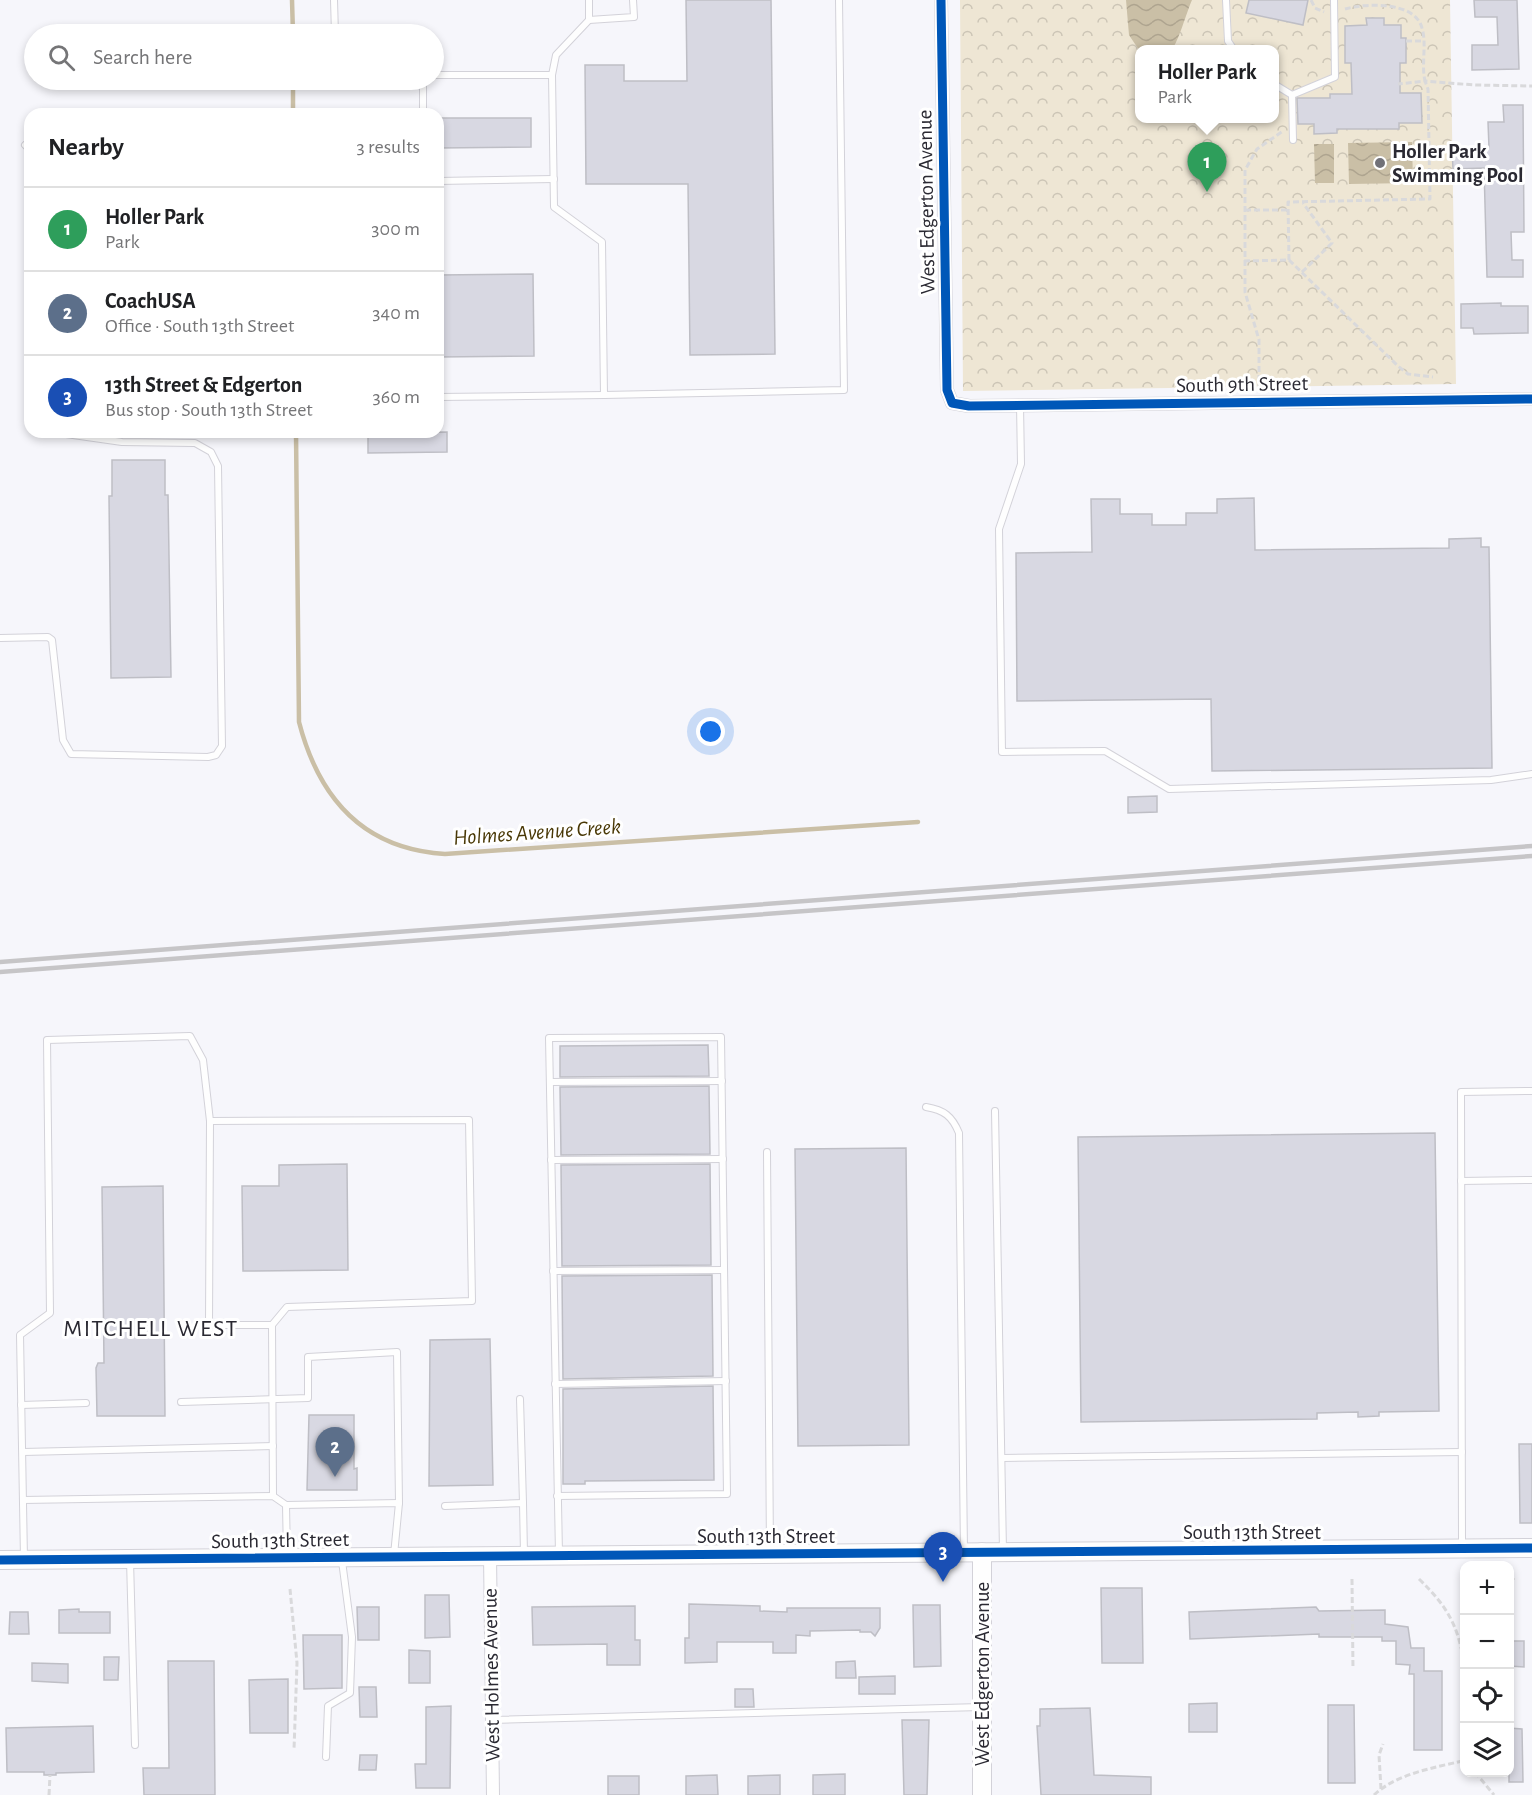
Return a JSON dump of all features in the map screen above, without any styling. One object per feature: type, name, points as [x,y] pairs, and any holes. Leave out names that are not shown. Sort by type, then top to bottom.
[{"type":"street","name":"West Edgerton Avenue","points":[[941,0],[947,390],[952,403]]},
{"type":"street","name":"South 9th Street","points":[[952,403],[969,406],[1532,399]]},
{"type":"street","name":"South 13th Street","points":[[0,1560],[1532,1548]]},
{"type":"street","name":"West Edgerton Avenue","points":[[982,1552],[982,1795]]},
{"type":"street","name":"West Holmes Avenue","points":[[490,1555],[493,1795]]},
{"type":"lane","points":[[334,0],[335,24]]},
{"type":"lane","points":[[589,0],[589,20],[556,56],[552,75],[554,207],[602,242],[603,395]]},
{"type":"lane","points":[[589,20],[634,17],[633,0]]},
{"type":"lane","points":[[444,397],[844,390],[839,0]]},
{"type":"lane","points":[[1226,0],[1228,41],[1231,45]]},
{"type":"lane","points":[[1292,95],[1335,77],[1334,0]]},
{"type":"lane","points":[[444,75],[552,75]]},
{"type":"lane","points":[[1279,87],[1292,95]]},
{"type":"lane","points":[[423,90],[423,108]]},
{"type":"lane","points":[[1292,95],[1293,140]]},
{"type":"lane","points":[[444,181],[554,179]]},
{"type":"lane","points":[[1020,405],[1022,464],[999,529],[1002,752],[1105,752],[1169,789],[1491,780],[1532,774]]},
{"type":"lane","points":[[0,638],[48,637],[52,640],[63,740],[71,754],[208,757],[216,755],[222,746],[218,466],[212,452],[195,443],[122,442],[94,438]]},
{"type":"lane","points":[[24,1560],[20,1335],[50,1313],[47,1040],[190,1036],[203,1060],[210,1121],[209,1325],[272,1325]]},
{"type":"lane","points":[[557,1496],[727,1494],[721,1037],[549,1038],[557,1496],[559,1555]]},
{"type":"lane","points":[[550,1082],[722,1081]]},
{"type":"lane","points":[[1462,1549],[1461,1092],[1532,1091]]},
{"type":"lane","points":[[926,1107],[940,1109],[953,1118],[959,1133],[963,1552]]},
{"type":"lane","points":[[995,1111],[1003,1552]]},
{"type":"lane","points":[[210,1121],[470,1120],[472,1301],[287,1307],[272,1325],[273,1496]]},
{"type":"lane","points":[[767,1152],[770,1554]]},
{"type":"lane","points":[[551,1160],[723,1159]]},
{"type":"lane","points":[[1461,1180],[1532,1180]]},
{"type":"lane","points":[[553,1271],[724,1270]]},
{"type":"lane","points":[[180,1402],[309,1398],[308,1357],[397,1352],[399,1503],[394,1556]]},
{"type":"lane","points":[[555,1384],[726,1381]]},
{"type":"lane","points":[[520,1399],[524,1555]]},
{"type":"lane","points":[[21,1405],[86,1403]]},
{"type":"lane","points":[[23,1452],[273,1446]]},
{"type":"lane","points":[[1002,1458],[1462,1452]]},
{"type":"lane","points":[[23,1500],[273,1496],[286,1505],[399,1503]]},
{"type":"lane","points":[[445,1506],[523,1503]]},
{"type":"lane","points":[[286,1505],[287,1558]]},
{"type":"lane","points":[[326,1757],[328,1706],[350,1693],[352,1637],[341,1557]]},
{"type":"lane","points":[[130,1559],[135,1745]]},
{"type":"lane","points":[[492,1720],[982,1707]]},
{"type":"path","points":[[1289,260],[1288,202],[1430,199],[1428,89],[1425,81],[1423,29],[1418,19],[1394,8],[1365,5],[1334,12],[1322,12],[1315,8],[1311,0]]},
{"type":"path","points":[[1406,41],[1423,41]]},
{"type":"path","points":[[1398,84],[1425,81],[1474,86],[1532,86]]},
{"type":"path","points":[[1259,402],[1259,340],[1245,292],[1245,170],[1262,145],[1292,125]]},
{"type":"path","points":[[1302,202],[1332,243],[1302,272]]},
{"type":"path","points":[[1244,210],[1288,210]]},
{"type":"path","points":[[1244,261],[1289,260],[1398,366],[1408,374],[1433,377]]},
{"type":"path","points":[[1352,1579],[1353,1669]]},
{"type":"path","points":[[1419,1579],[1442,1603],[1458,1630],[1460,1641]]},
{"type":"path","points":[[290,1589],[297,1663],[294,1750]]},
{"type":"path","points":[[1381,1789],[1379,1755],[1383,1744]]},
{"type":"path","points":[[1374,1795],[1381,1789],[1420,1772],[1460,1763]]},
{"type":"path","points":[[49,1795],[50,1775]]},
{"type":"path","points":[[1478,1777],[1494,1795]]},
{"type":"green space","points":[[960,0],[1450,0],[1456,384],[963,391]]},
{"type":"water","points":[[1126,0],[1192,0],[1174,45],[1136,45],[1129,35]]},
{"type":"water","name":"Holler Park Swimming Pool","points":[[1412,142],[1413,183],[1349,184],[1348,143]]},
{"type":"water","points":[[1314,144],[1334,144],[1334,183],[1315,183]]},
{"type":"building","points":[[686,0],[771,0],[775,354],[690,355],[688,184],[586,184],[585,65],[624,65],[624,81],[687,81]]},
{"type":"building","points":[[1249,0],[1308,0],[1303,25],[1246,13]]},
{"type":"building","points":[[1474,0],[1517,0],[1519,69],[1472,70],[1472,45],[1498,45],[1497,17],[1475,17]]},
{"type":"building","points":[[1366,18],[1384,18],[1384,25],[1401,25],[1401,38],[1406,38],[1406,63],[1400,63],[1400,93],[1421,93],[1422,123],[1399,123],[1399,129],[1337,129],[1337,133],[1314,134],[1314,124],[1298,124],[1297,98],[1330,98],[1330,94],[1352,94],[1351,63],[1345,63],[1345,26],[1367,25]]},
{"type":"building","points":[[1503,105],[1523,105],[1524,232],[1511,232],[1512,260],[1523,260],[1523,277],[1487,277],[1484,168],[1453,169],[1452,148],[1489,148],[1488,122],[1504,122]]},
{"type":"building","points":[[444,118],[531,118],[531,147],[444,148]]},
{"type":"building","points":[[533,274],[534,356],[444,357],[444,275]]},
{"type":"building","points":[[1501,303],[1501,306],[1528,306],[1528,333],[1474,334],[1473,328],[1461,328],[1461,304]]},
{"type":"building","points":[[444,432],[447,432],[447,452],[368,453],[368,438],[444,438]]},
{"type":"building","points":[[112,460],[165,460],[165,495],[168,495],[171,677],[111,678],[109,496],[112,496]]},
{"type":"building","points":[[1254,498],[1255,550],[1449,548],[1449,539],[1481,538],[1481,547],[1489,547],[1492,768],[1212,771],[1211,699],[1017,701],[1016,553],[1092,552],[1091,499],[1120,499],[1120,514],[1152,514],[1152,525],[1186,525],[1186,513],[1217,513],[1217,499]]},
{"type":"building","points":[[1157,796],[1157,812],[1128,813],[1128,797]]},
{"type":"building","points":[[708,1045],[709,1076],[560,1077],[560,1046]]},
{"type":"building","points":[[709,1086],[710,1154],[561,1155],[560,1087]]},
{"type":"building","points":[[1435,1133],[1439,1411],[1379,1412],[1379,1416],[1358,1417],[1358,1412],[1317,1413],[1317,1419],[1081,1422],[1078,1137]]},
{"type":"building","points":[[906,1148],[909,1445],[798,1446],[795,1149]]},
{"type":"building","points":[[347,1164],[348,1270],[243,1271],[242,1186],[279,1186],[279,1165]]},
{"type":"building","points":[[710,1164],[711,1265],[562,1266],[561,1165]]},
{"type":"building","points":[[163,1186],[165,1416],[97,1416],[96,1368],[98,1363],[104,1363],[102,1187]]},
{"type":"building","points":[[712,1275],[713,1376],[563,1379],[562,1276]]},
{"type":"building","points":[[490,1339],[493,1485],[429,1486],[430,1340]]},
{"type":"building","points":[[713,1386],[714,1480],[585,1481],[585,1484],[563,1484],[563,1389]]},
{"type":"building","points":[[309,1415],[354,1415],[354,1469],[357,1468],[357,1490],[307,1490]]},
{"type":"building","points":[[1519,1444],[1532,1444],[1532,1523],[1520,1523]]},
{"type":"building","points":[[1101,1588],[1142,1588],[1143,1663],[1102,1663]]},
{"type":"building","points":[[425,1595],[449,1595],[450,1637],[425,1638]]},
{"type":"building","points":[[689,1604],[760,1606],[760,1611],[787,1612],[787,1608],[880,1608],[880,1628],[875,1636],[871,1632],[860,1632],[860,1630],[810,1631],[810,1636],[796,1635],[796,1653],[773,1653],[773,1642],[717,1642],[717,1662],[685,1663],[685,1638],[689,1638]]},
{"type":"building","points":[[913,1605],[940,1605],[941,1666],[914,1667]]},
{"type":"building","points":[[635,1606],[635,1640],[640,1640],[640,1665],[607,1665],[607,1644],[533,1645],[532,1607]]},
{"type":"building","points":[[357,1607],[379,1607],[379,1640],[358,1640]]},
{"type":"building","points":[[1316,1607],[1319,1611],[1385,1610],[1385,1624],[1408,1627],[1411,1648],[1424,1648],[1424,1671],[1442,1671],[1442,1750],[1414,1750],[1414,1674],[1409,1674],[1410,1665],[1396,1664],[1396,1641],[1382,1641],[1382,1637],[1319,1637],[1319,1634],[1190,1639],[1189,1612]]},
{"type":"building","points":[[79,1609],[79,1612],[110,1612],[110,1633],[59,1633],[59,1610]]},
{"type":"building","points":[[10,1612],[28,1612],[29,1634],[9,1634]]},
{"type":"building","points":[[303,1635],[342,1635],[342,1688],[304,1689]]},
{"type":"building","points":[[1514,1641],[1524,1641],[1524,1667],[1514,1666]]},
{"type":"building","points":[[409,1650],[430,1651],[430,1683],[409,1683]]},
{"type":"building","points":[[104,1657],[119,1657],[118,1680],[104,1680]]},
{"type":"building","points":[[168,1661],[214,1661],[215,1795],[144,1795],[143,1768],[169,1768]]},
{"type":"building","points":[[855,1661],[856,1678],[836,1678],[836,1662]]},
{"type":"building","points":[[32,1663],[68,1664],[68,1683],[32,1681]]},
{"type":"building","points":[[895,1676],[895,1694],[859,1694],[859,1677]]},
{"type":"building","points":[[288,1679],[288,1733],[250,1733],[249,1680]]},
{"type":"building","points":[[359,1687],[376,1687],[377,1717],[360,1717]]},
{"type":"building","points":[[735,1689],[753,1689],[754,1707],[735,1707]]},
{"type":"building","points":[[1217,1703],[1217,1732],[1189,1732],[1189,1704]]},
{"type":"building","points":[[1328,1705],[1354,1705],[1355,1783],[1328,1783]]},
{"type":"building","points":[[451,1706],[450,1788],[416,1788],[415,1764],[426,1764],[426,1707]]},
{"type":"building","points":[[1090,1708],[1094,1775],[1151,1777],[1151,1795],[1041,1795],[1037,1726],[1040,1726],[1040,1709]]},
{"type":"building","points":[[902,1720],[929,1720],[927,1795],[904,1795]]},
{"type":"building","points":[[93,1726],[94,1772],[44,1775],[44,1772],[7,1772],[6,1728]]},
{"type":"building","points":[[1514,1728],[1522,1729],[1523,1782],[1509,1782],[1509,1777],[1514,1777]]},
{"type":"building","points":[[360,1755],[377,1755],[376,1770],[359,1770]]},
{"type":"building","points":[[845,1774],[845,1795],[813,1795],[813,1775]]},
{"type":"building","points":[[717,1775],[718,1795],[686,1795],[686,1776]]},
{"type":"building","points":[[780,1775],[780,1795],[748,1795],[748,1776]]},
{"type":"building","points":[[608,1776],[639,1776],[639,1795],[608,1795]]},
{"type":"waterway","name":"Holmes Avenue Creek","points":[[292,0],[293,24]]},
{"type":"waterway","name":"Holmes Avenue Creek","points":[[293,90],[293,108]]},
{"type":"waterway","name":"Holmes Avenue Creek","points":[[296,438],[299,722],[308,750],[332,796],[349,815],[368,830],[390,842],[416,850],[445,854],[918,822]]},
{"type":"railway","points":[[0,962],[1532,846]]},
{"type":"railway","points":[[0,972],[1532,856]]},
{"type":"cycle path","points":[[941,0],[947,390],[952,403],[969,406],[1532,399]]},
{"type":"cycle path","points":[[0,1560],[1532,1548]]},
{"type":"place","name":"Holler Park Swimming Pool","points":[[1380,163]]},
{"type":"place","name":"Holler Park","points":[[1207,192]]},
{"type":"place","name":"CoachUSA","points":[[335,1477]]},
{"type":"place","name":"13th Street & Edgerton","points":[[943,1582]]},
{"type":"district","name":"MITCHELL WEST","points":[[151,1328]]}]
